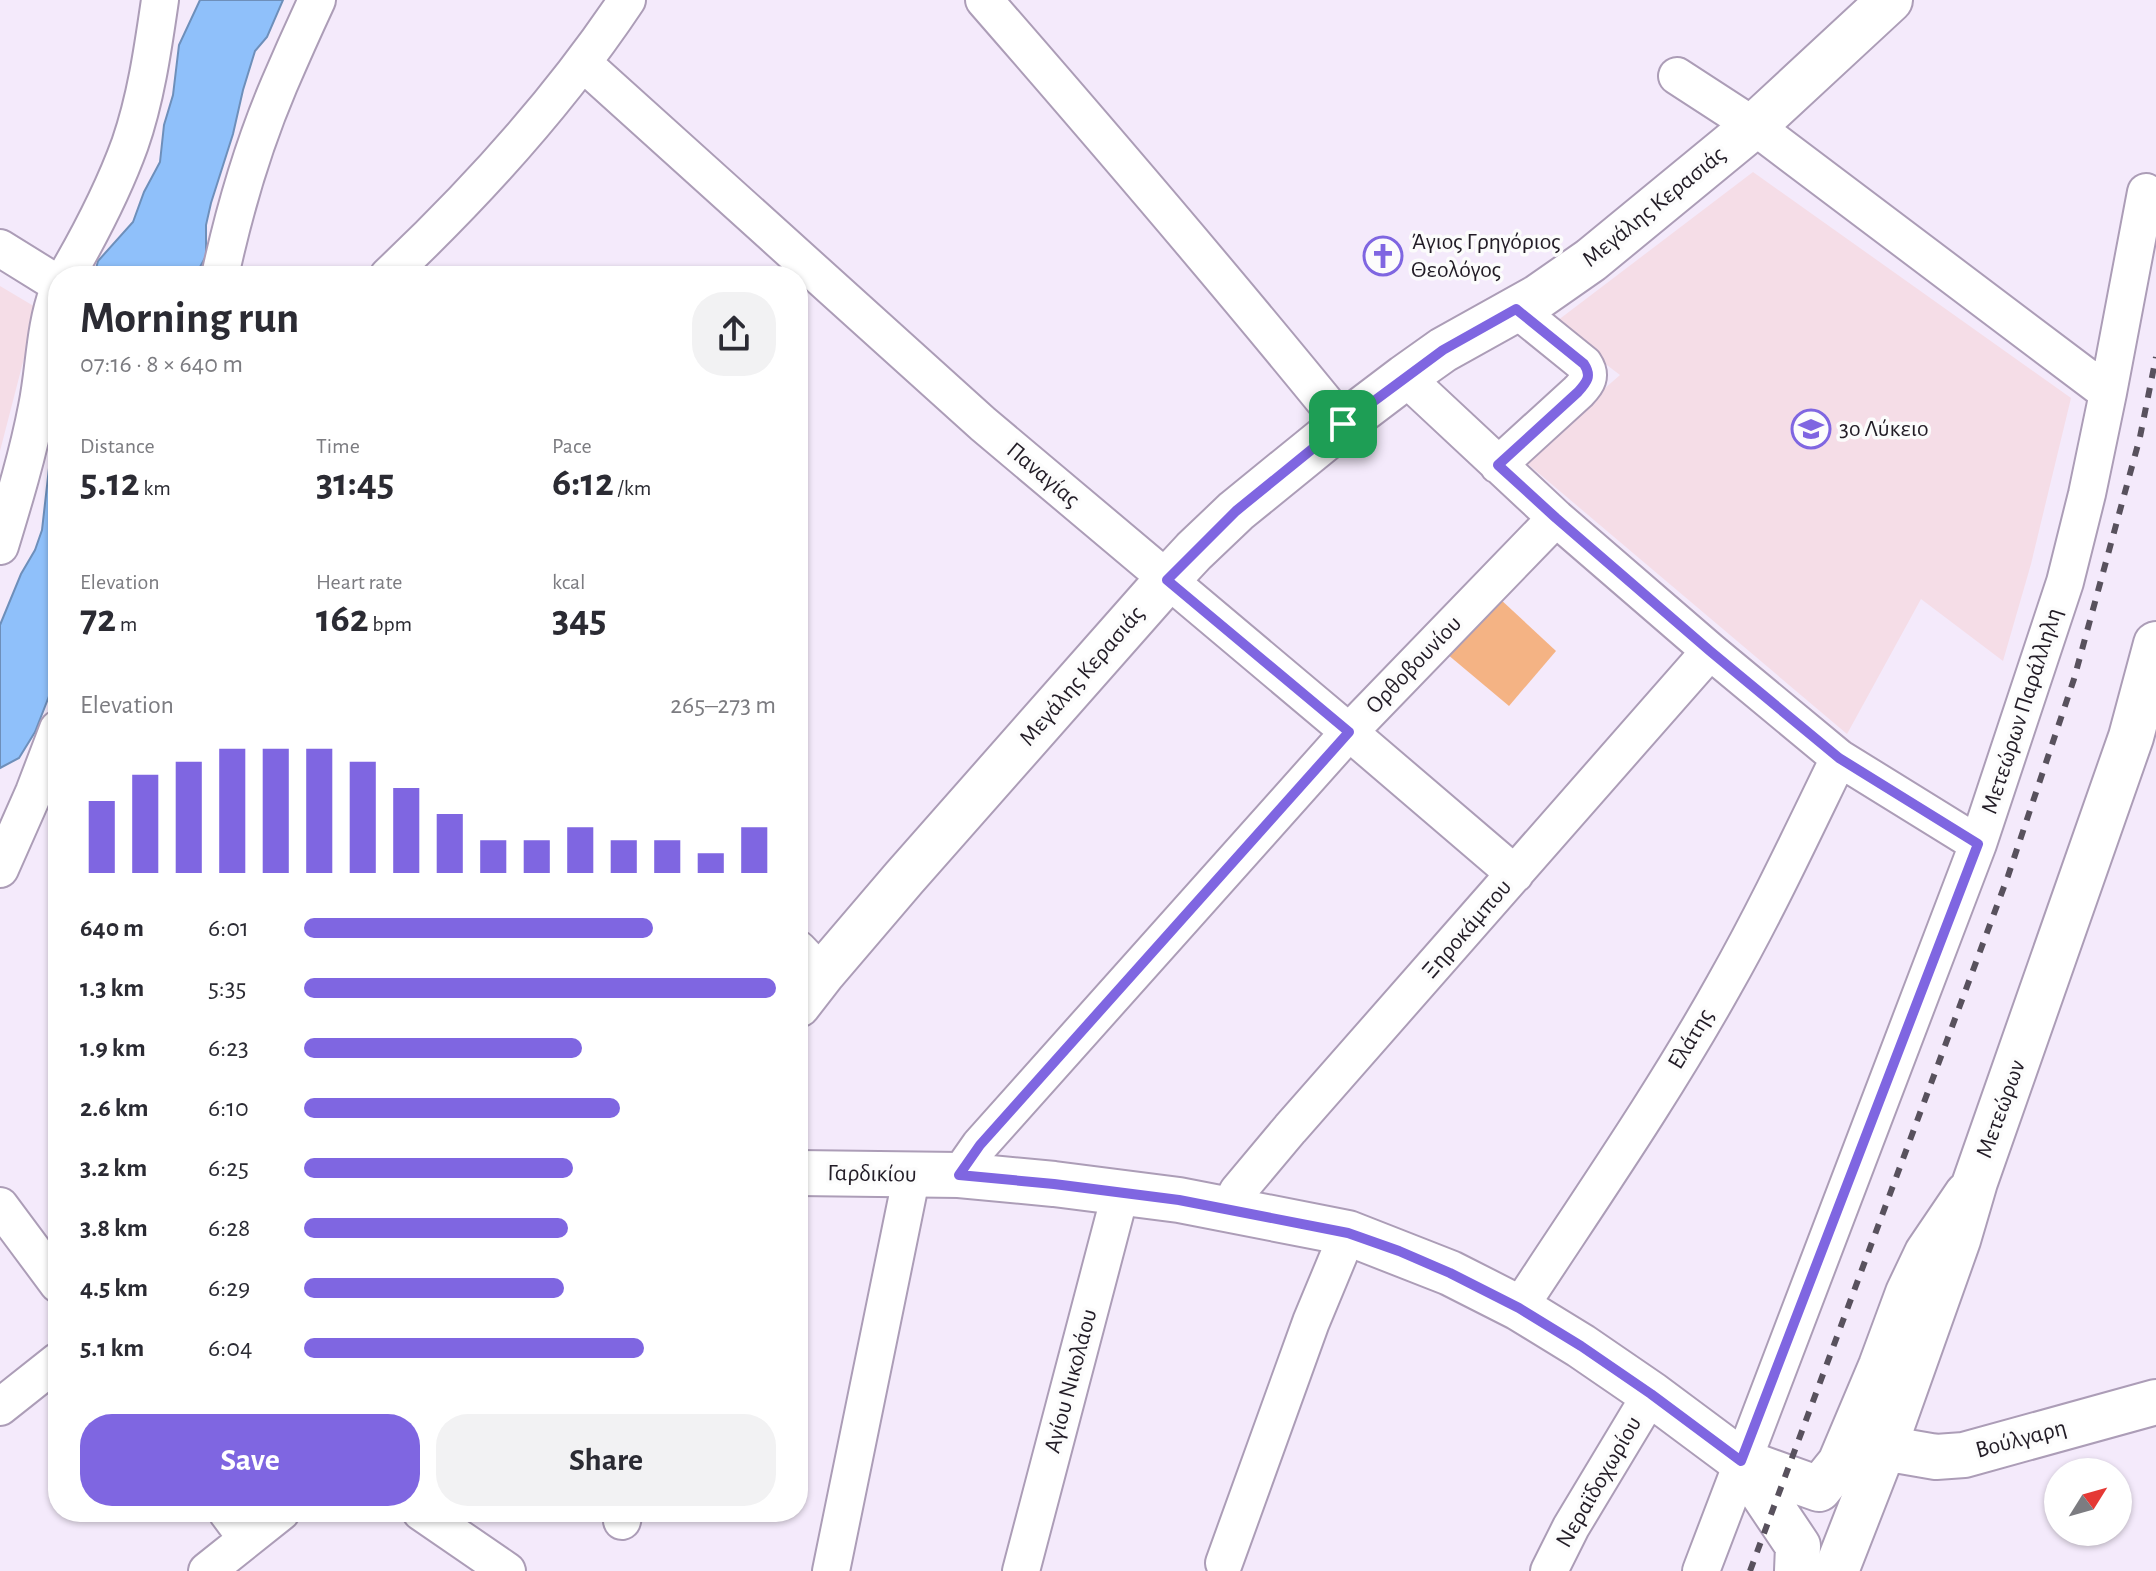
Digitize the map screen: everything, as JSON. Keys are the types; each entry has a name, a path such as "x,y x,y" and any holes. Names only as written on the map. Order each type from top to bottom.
{"street":[{"path":"72,266 109,198 131,141 147,82 160,0"},
{"path":"222,266 251,162 278,87 317,0"},
{"path":"399,266 483,181 557,97 627,0"},
{"path":"984,0 1087,116 1343,424"},
{"name":"Μεγάλης Κερασιάς","path":"808,974 1167,580 1236,511 1343,424 1443,350 1563,281 1591,260 1754,126 1890,0"},
{"name":"Παναγίας","path":"583,63 808,266"},
{"path":"1677,76 1754,126 2108,393"},
{"name":"Μετεώρων Παράλληλη","path":"1701,1571 1978,844 2065,582 2108,393 2146,192"},
{"path":"0,248 48,278"},
{"name":"Παναγίας","path":"808,266 983,424 1515,874"},
{"path":"1498,465 1578,392 1589,378 1584,364 1516,309"},
{"path":"0,546 24,468 38,404 48,326"},
{"path":"1405,377 1556,518 1839,758 1978,844"},
{"name":"Ορθοβουνίου","path":"959,1175 990,1134 1349,732 1556,518"},
{"name":"Μετεώρων","path":"1848,1561 1975,1182 2144,735 2156,644"},
{"name":"Ξηροκάμπου","path":"1228,1210 1238,1191 1290,1129 1710,651"},
{"name":"Ελάτης","path":"1519,1308 1653,1103 1723,987 1786,869 1839,758"},
{"path":"0,869 48,763"},
{"name":"Γαρδικίου","path":"808,1173 959,1175 1121,1191 1348,1233 1450,1273 1519,1308 1651,1394 1741,1461"},
{"path":"831,1571 912,1174"},
{"path":"1741,1461 1819,1489 1840,1463 1927,1253 1975,1182"},
{"name":"Αγίου Νικολάου","path":"1021,1571 1121,1191"},
{"path":"0,1206 48,1271"},
{"path":"1224,1563 1311,1322 1348,1233"},
{"path":"0,1407 48,1369"},
{"name":"Νεραϊδοχωρίου","path":"1549,1571 1571,1527 1651,1394"},
{"name":"Βούλγαρη","path":"1884,1448 1936,1457 1964,1455 2156,1402"},
{"path":"1741,1461 1798,1546 1797,1571"},
{"path":"436,1522 507,1571"},
{"path":"207,1571 237,1526"}],"shaded area":[{"name":"3ο Λύκειο","path":"1753,172 2071,398 2031,564 2003,661 1921,599 1847,734 1523,460 1620,375 1553,324"},
{"path":"0,286 37,308 0,451"}],"water":[{"path":"200,0 283,0 267,37 255,51 211,203 206,225 206,256 200,266 97,266 133,222 160,162 179,45"},
{"path":"48,477 48,699 35,732 19,758 0,768 0,625 42,530"}],"building":[{"path":"1499,598 1556,651 1509,706 1447,654"}],"railway":[{"path":"1750,1571 2008,876 2074,679 2140,437 2156,357"}],"place":[{"name":"Άγιος Γρηγόριος Θεολόγος","path":"1383,256"},
{"name":"3ο Λύκειο","path":"1811,429"}],"route":[{"path":"1516,309 1584,364 1589,378 1578,392 1498,465 1710,651 1839,758 1978,844 1741,1461 1581,1346 1489,1291 1399,1251 1348,1233 1179,1200 959,1175 980,1145 1349,732 1167,580 1236,511 1343,424 1443,350 1516,309"}]}
